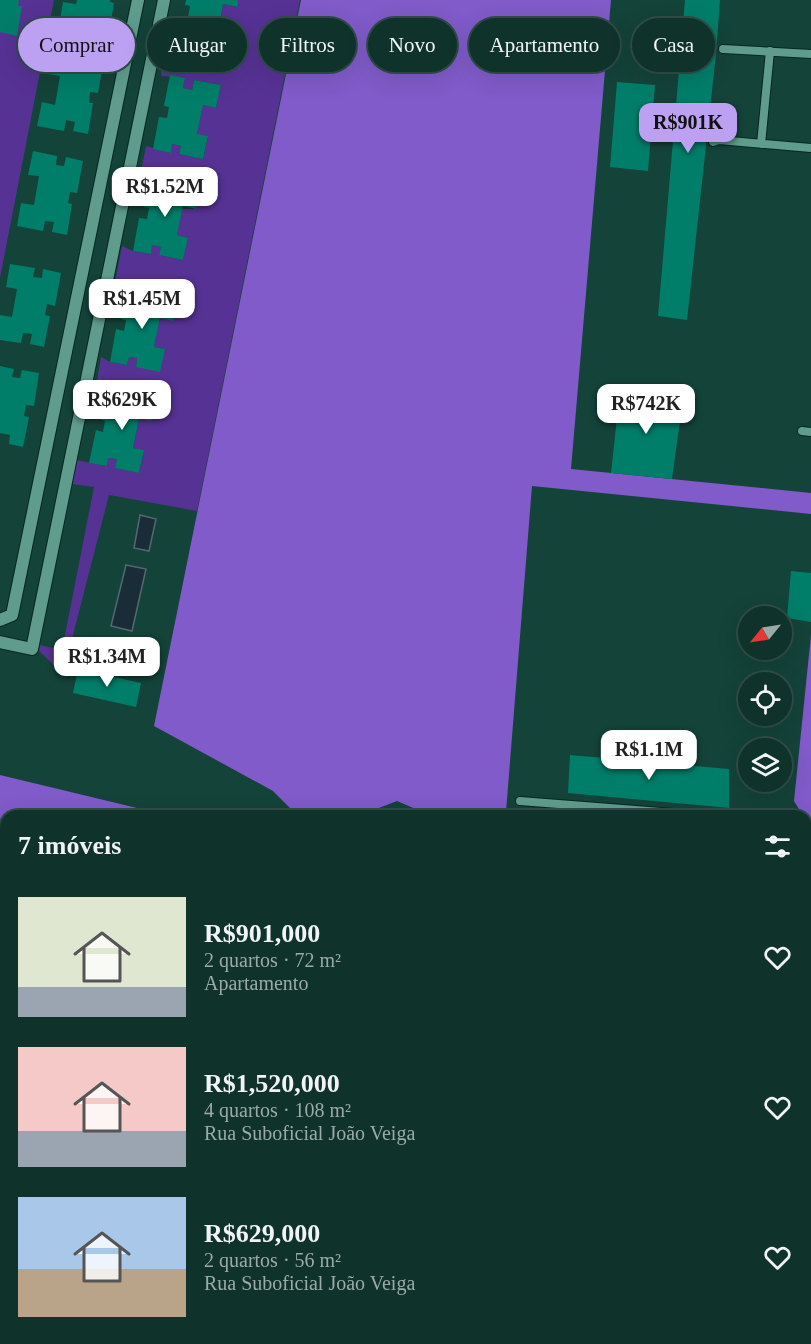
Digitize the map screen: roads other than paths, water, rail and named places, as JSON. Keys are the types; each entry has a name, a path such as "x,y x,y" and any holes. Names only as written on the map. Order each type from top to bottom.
{"street":[{"path":"0,620 12,615 138,0"},
{"path":"0,642 32,649 164,0"}],"lane":[{"path":"723,49 811,54"},
{"path":"761,144 770,51"},
{"path":"713,142 719,140 811,148"},
{"path":"520,801 635,810"}],"water":[{"path":"140,515 156,519 149,551 134,548"},
{"path":"126,565 146,569 132,631 111,626"}]}
